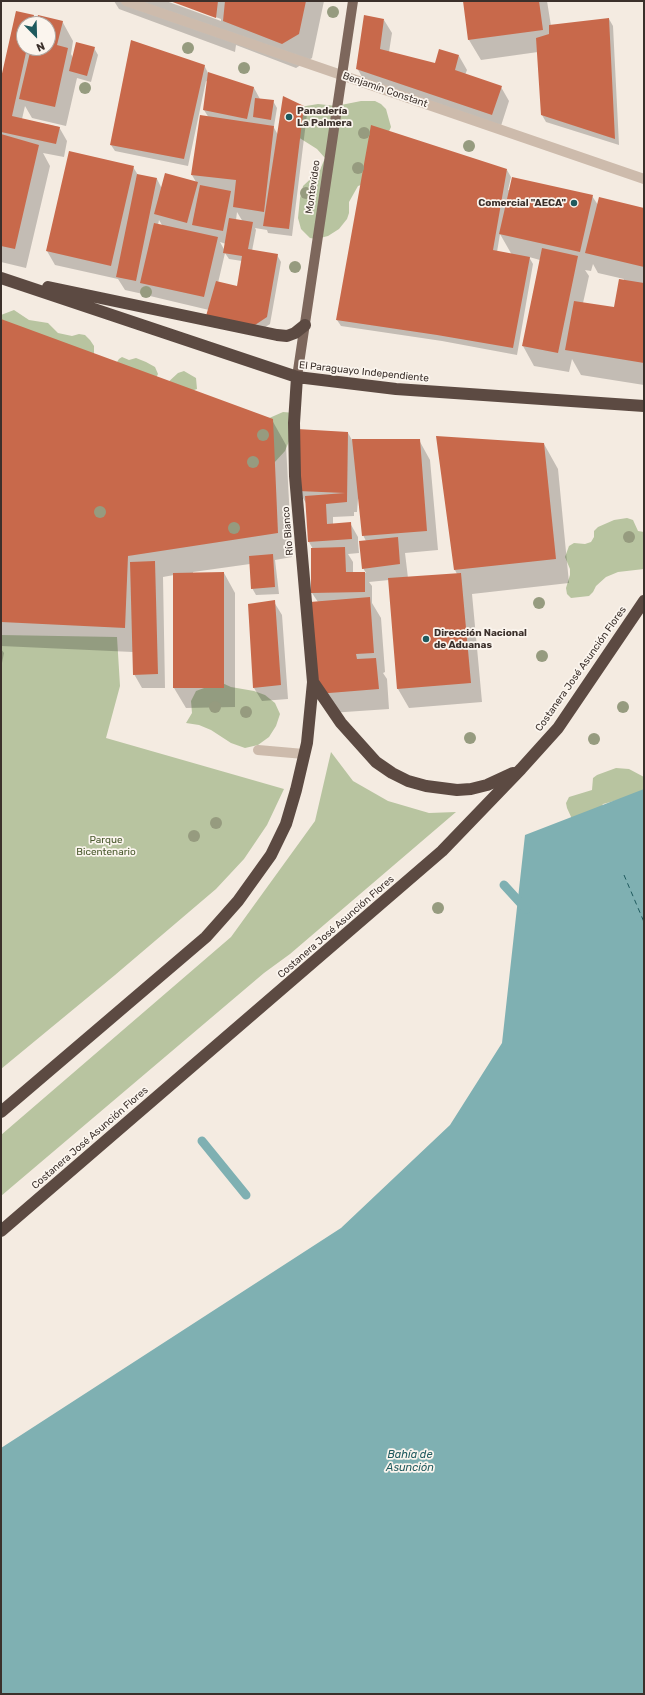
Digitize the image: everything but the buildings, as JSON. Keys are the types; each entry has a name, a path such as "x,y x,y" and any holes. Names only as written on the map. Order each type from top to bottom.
{"highway":[{"path":"1,277 277,335 287,336 295,333 305,326"},
{"name":"El Paraguayo Independiente","path":"1,277 297,377 396,389 644,406"},
{"name":"Río Blanco","path":"297,377 294,423 295,476 313,682"},
{"name":"Costanera José Asunción Flores","path":"1,1231 442,851 521,769 558,728 644,601"},
{"path":"1,1112 206,937 238,901 271,855 286,824 296,790 304,754 313,682"},
{"path":"313,682 341,723 376,762 392,773 408,781 441,789 471,789 504,779 521,769"}],"main road":[{"name":"Montevideo","path":"297,377 353,1"}],"street":[{"name":"Benjamín Constant","path":"126,1 644,179"},
{"path":"258,750 304,754"}],"green space":[{"path":"361,101 375,101 381,104 386,109 391,127 364,184 358,186 349,202 349,213 347,219 339,229 328,236 316,239 310,238 301,229 298,218 300,198 303,186 320,170 325,158 317,149 298,137 300,107 318,104 336,106"},
{"path":"14,310 29,320 48,323 58,333 72,336 79,334 85,335 94,346 94,357 1,344 1,315"},
{"path":"122,357 129,360 136,358 155,367 158,374 153,384 117,362"},
{"path":"184,371 196,378 197,389 183,394 165,385 178,373"},
{"path":"283,412 295,413 292,434 285,451 274,463 267,419"},
{"path":"627,518 633,520 638,531 644,532 644,569 618,572 606,577 596,586 589,596 571,598 567,594 566,588 570,575 570,569 565,557 569,546 574,543 585,544 591,542 594,537 594,531 598,527 614,520"},
{"name":"Parque Bicentenario","path":"1,635 117,637 120,686 106,738 284,789 267,825 244,859 216,889 1,1069"},
{"path":"220,682 231,687 254,691 265,695 275,703 280,714 276,726 269,737 258,745 245,748 231,743 211,730 199,725 186,723 192,713 191,701 196,691"},
{"path":"331,752 353,781 388,801 429,813 456,812 290,954 264,973 1,1196 1,1135 231,937 315,821"},
{"path":"616,768 629,769 644,777 644,793 603,804 600,809 572,819 566,803 569,797 592,790 593,778"}],"water":[{"name":"Bahía de Asunción","path":"644,789 644,1694 1,1694 1,1448 341,1228 450,1125 502,1043 525,835"}],"waterway":[{"path":"504,885 526,909"},
{"path":"202,1141 246,1195"}],"ferry route":[{"path":"624,875 644,922"}],"place":[{"name":"Panadería La Palmera","path":"289,117"},
{"name":"Comercial \"AECA\"","path":"574,203"},
{"name":"Dirección Nacional de Aduanas","path":"426,639"}]}
